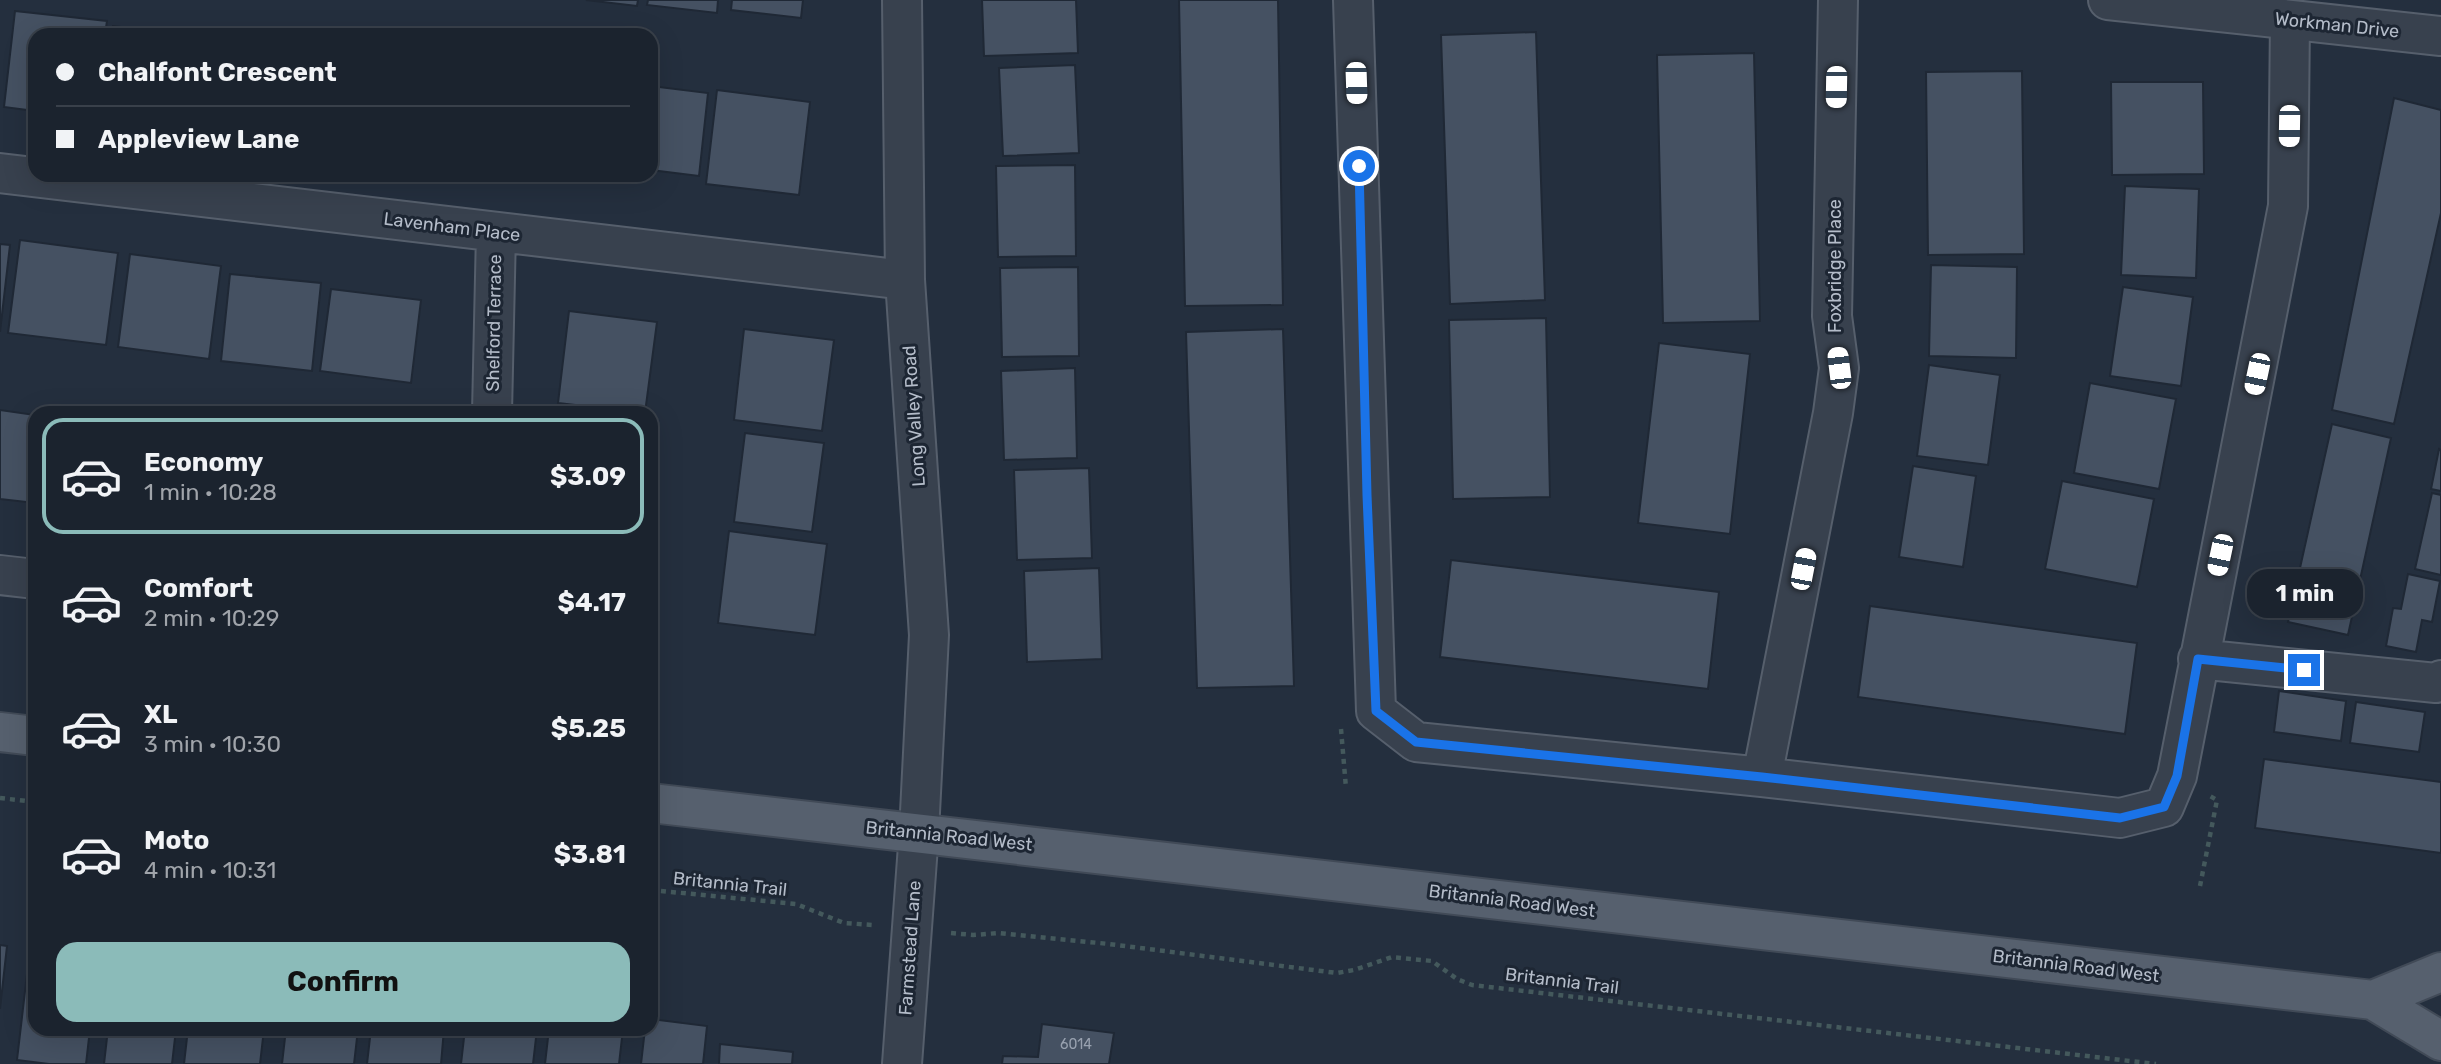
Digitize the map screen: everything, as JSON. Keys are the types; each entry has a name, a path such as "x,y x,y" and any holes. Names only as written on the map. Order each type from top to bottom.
{"main road":[{"path":"0,732 28,735"},
{"name":"Britannia Road West","path":"658,804 2373,1000 2441,1041"},
{"name":"Britannia Road West","path":"2373,1000 2441,972"}],"street":[{"name":"Long Valley Road","path":"902,0 905,280 929,635 919,832"},
{"path":"1353,0 1376,711 1416,742 1762,777 2120,818 2164,807 2177,776 2288,206 2290,20"},
{"name":"Foxbridge Place","path":"1762,777 1833,413 1839,368 1832,316 1838,0"},
{"name":"Workman Drive","path":"2108,0 2441,36"},
{"name":"Lavenham Place","path":"0,173 28,176"},
{"name":"Lavenham Place","path":"76,182 905,280"},
{"name":"Shelford Terrace","path":"492,406 496,232"},
{"path":"0,575 28,578"},
{"path":"2198,659 2436,683 2441,680"},
{"name":"Farmstead Lane","path":"902,1064 919,832"}],"path":[{"path":"2177,776 2217,800 2200,886"},
{"path":"0,798 28,801"},
{"name":"Britannia Trail","path":"658,891 796,904 844,923"},
{"name":"Britannia Trail","path":"973,935 999,933 1109,944 1338,973 1392,957 1432,961 1457,979 1472,985 2156,1064"}],"building":[{"path":"586,0 638,0 637,6"},
{"path":"648,0 718,0 717,13 647,5"},
{"path":"732,0 803,0 801,18 731,10"},
{"path":"982,0 1076,0 1078,53 984,56"},
{"path":"1179,0 1278,0 1283,305 1185,306"},
{"path":"15,11 107,21 106,28 28,28 28,110 4,107"},
{"path":"1536,32 1545,300 1450,304 1441,35"},
{"path":"1754,53 1760,321 1663,323 1657,55"},
{"path":"1075,65 1079,153 1003,156 999,68"},
{"path":"2022,71 2024,254 1928,255 1926,72"},
{"path":"2111,82 2203,82 2204,174 2112,175"},
{"path":"658,87 708,93 699,176 658,171"},
{"path":"717,90 810,102 799,195 706,184"},
{"path":"2394,98 2441,110 2441,213 2394,424 2332,410"},
{"path":"1075,165 1076,256 998,257 996,166"},
{"path":"2125,186 2199,189 2196,278 2121,275"},
{"path":"20,240 118,253 106,345 8,333"},
{"path":"0,244 10,245 0,332"},
{"path":"130,254 221,266 209,359 118,347"},
{"path":"1931,265 2017,267 2016,358 1929,356"},
{"path":"1078,267 1079,356 1002,357 1000,268"},
{"path":"230,274 321,283 312,371 221,361"},
{"path":"2123,287 2193,297 2181,386 2110,376"},
{"path":"331,289 421,300 411,383 320,371"},
{"path":"569,311 657,322 646,406 584,406 558,403"},
{"path":"1546,318 1550,497 1453,499 1449,320"},
{"path":"744,329 834,340 822,431 734,420"},
{"path":"1283,329 1294,686 1197,688 1186,332"},
{"path":"1659,343 1750,354 1730,534 1638,523"},
{"path":"1929,365 2000,375 1988,465 1917,456"},
{"path":"1075,368 1077,458 1004,460 1001,371"},
{"path":"2090,383 2176,399 2159,489 2074,473"},
{"path":"0,410 28,414 28,502 0,499"},
{"path":"2332,424 2391,438 2348,635 2288,622"},
{"path":"745,433 824,443 812,532 734,522"},
{"path":"2439,449 2441,450 2441,491 2431,489"},
{"path":"1913,466 1976,476 1963,567 1899,557"},
{"path":"1089,468 1092,558 1017,560 1014,470"},
{"path":"2062,481 2154,499 2137,587 2045,569"},
{"path":"2432,493 2441,495 2441,575 2415,569"},
{"path":"729,531 827,544 815,635 718,623"},
{"path":"1451,560 1719,592 1708,689 1440,657"},
{"path":"1099,568 1102,659 1027,662 1024,571"},
{"path":"2408,574 2440,581 2432,622 2422,620 2416,652 2386,646 2393,608 2401,609"},
{"path":"1870,606 2137,643 2125,734 1858,697"},
{"path":"2279,691 2346,701 2341,741 2274,732"},
{"path":"2356,702 2425,712 2419,752 2350,743"},
{"path":"2264,759 2441,782 2441,853 2255,828"},
{"path":"0,945 7,946 0,1009"},
{"path":"27,974 28,1036 89,1036 86,1064 49,1064 17,1060"},
{"path":"658,1020 707,1026 703,1064 641,1064 644,1036 658,1036"},
{"path":"1042,1024 1114,1033 1109,1064 1002,1064 1003,1056 1038,1057"},
{"path":"107,1036 175,1036 172,1064 104,1064"},
{"path":"187,1036 263,1036 260,1064 184,1064"},
{"path":"285,1036 357,1036 354,1064 282,1064"},
{"path":"370,1036 443,1036 441,1064 367,1064"},
{"path":"464,1036 536,1036 533,1064 461,1064"},
{"path":"548,1036 622,1036 619,1064 545,1064"},
{"path":"720,1044 793,1052 792,1064 719,1064"}],"route":[{"path":"1359,166 1367,495 1376,711 1416,742 1762,777 2120,818 2164,807 2177,776 2198,659 2304,670"}]}
